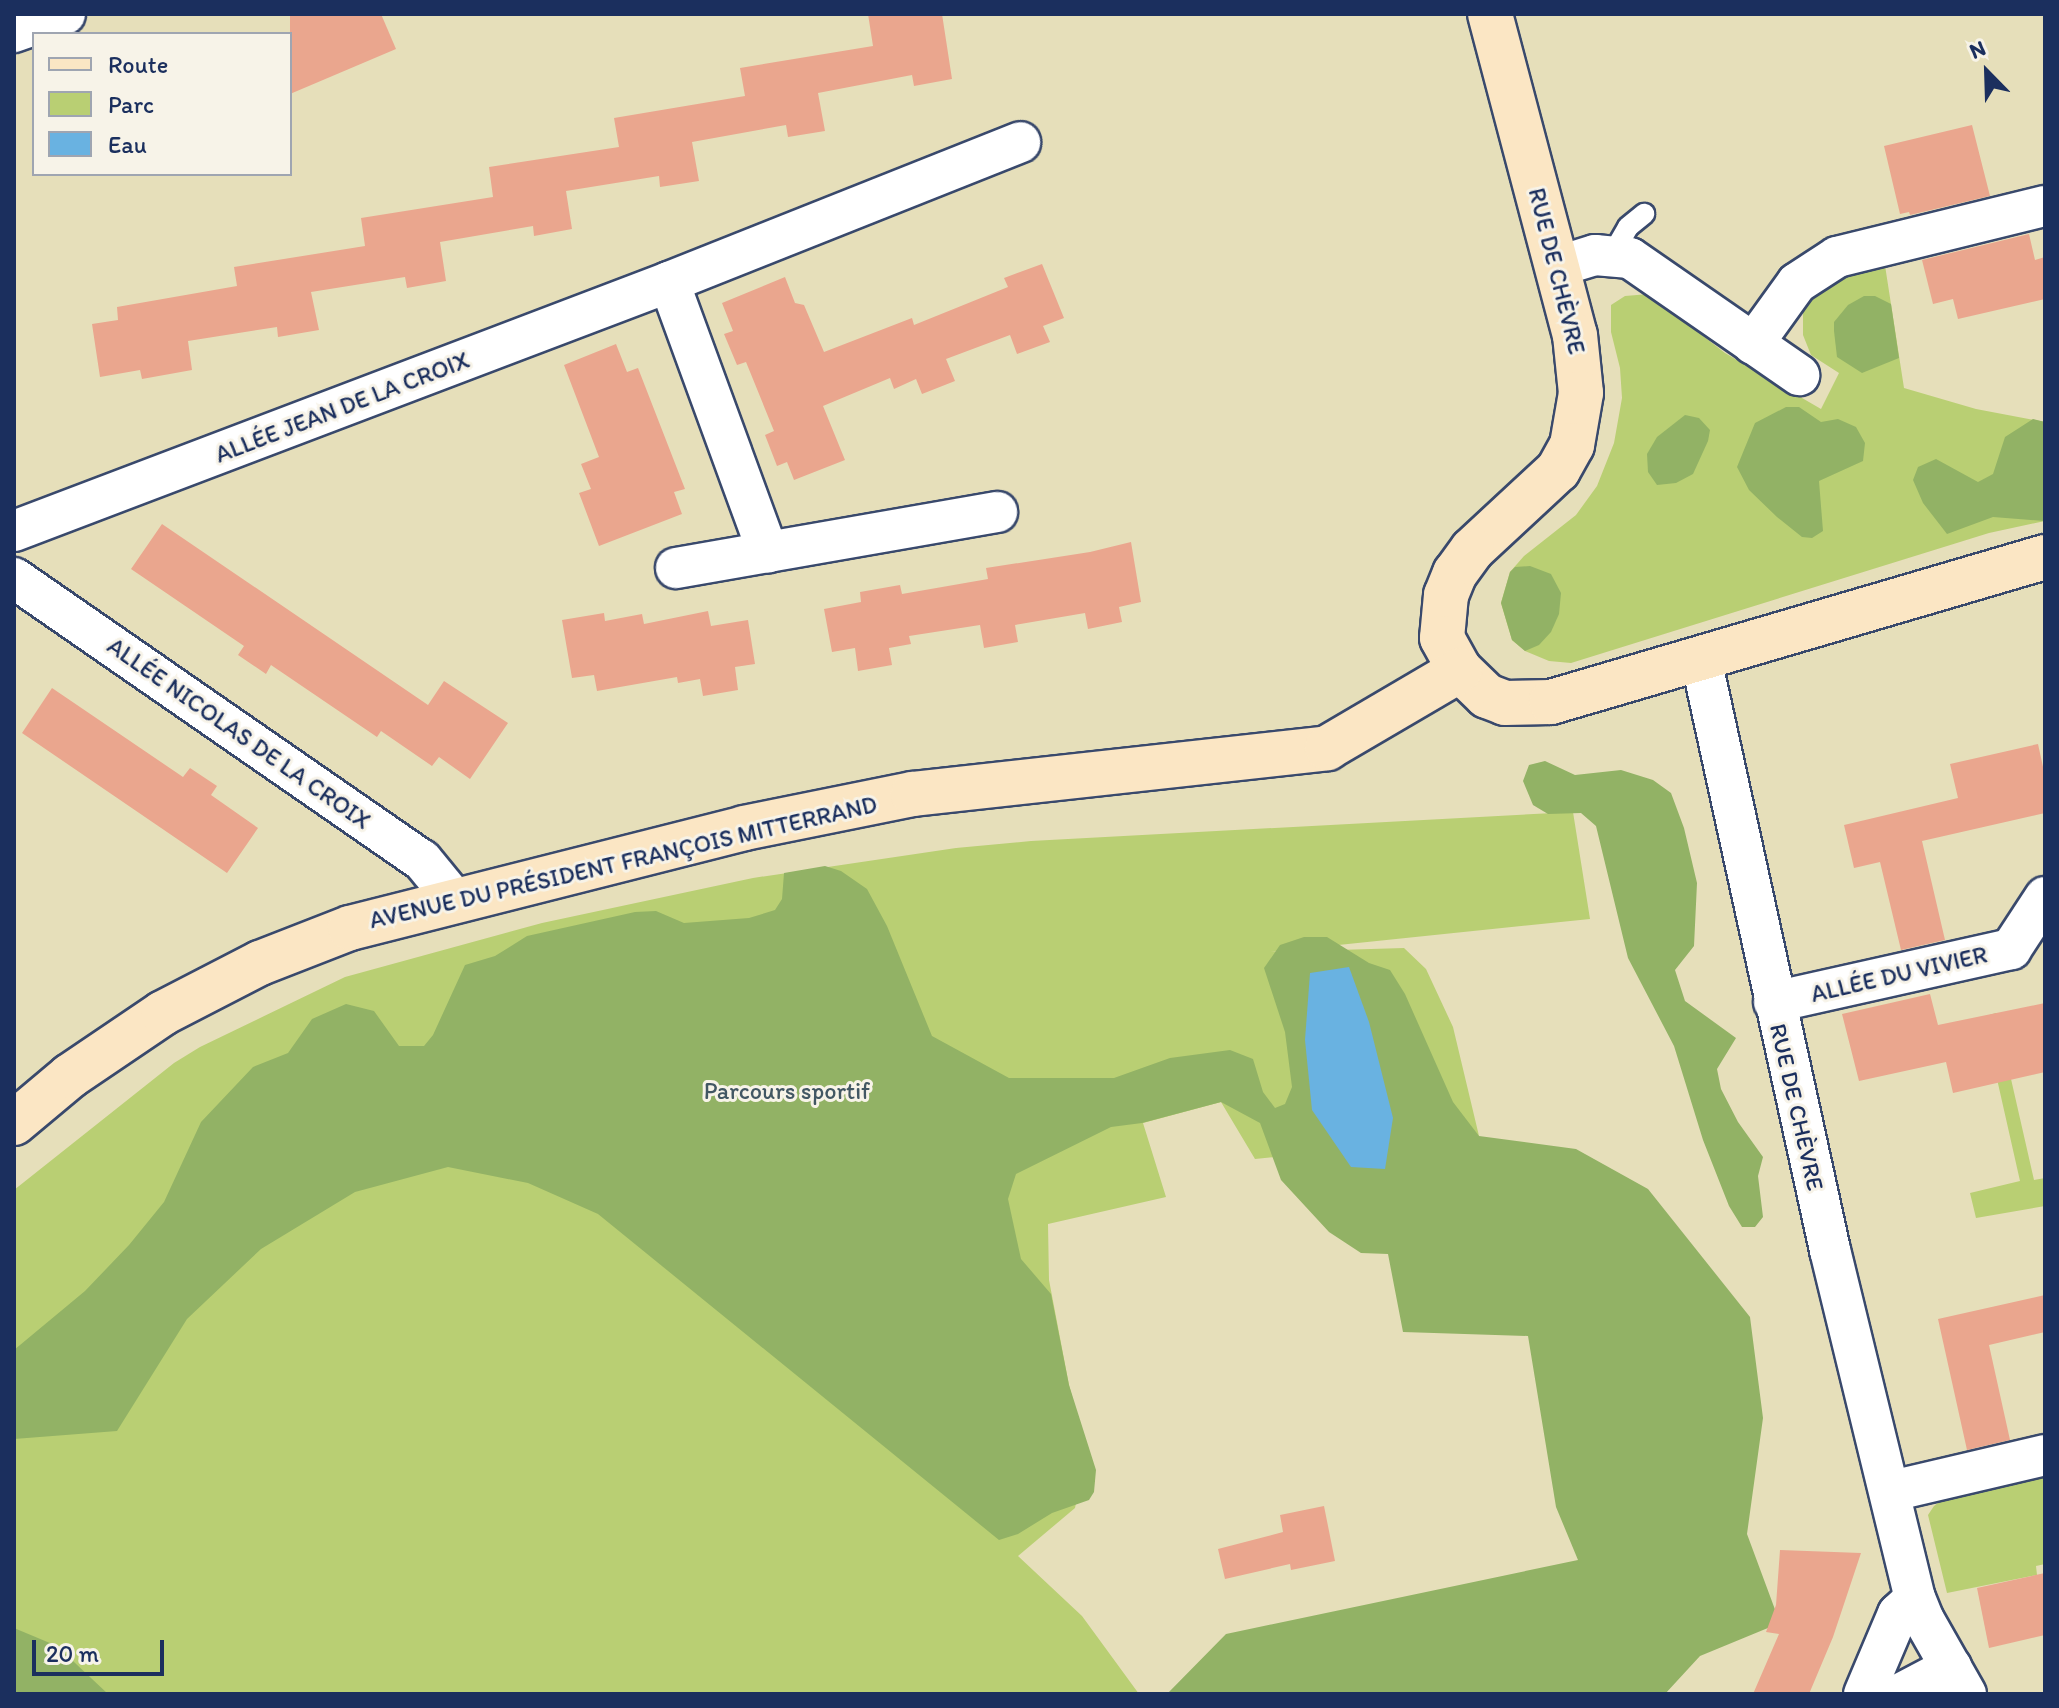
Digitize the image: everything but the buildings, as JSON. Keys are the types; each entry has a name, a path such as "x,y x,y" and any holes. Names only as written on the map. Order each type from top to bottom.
{"street":[{"path":"14,32 65,14"},
{"name":"RUE DE CHÈVRE","path":"1460,670 1442,638 1446,595 1455,573 1472,550 1558,470 1572,445 1579,420 1581,368 1490,14"},
{"name":"ALLÉE JEAN DE LA CROIX","path":"14,531 669,282 1020,142"},
{"path":"1753,344 1797,283 1837,257 2045,206"},
{"path":"1556,267 1595,255 1630,258 1799,375"},
{"path":"669,282 768,552"},
{"path":"676,568 997,512"},
{"path":"1460,670 1487,696 1505,703 1527,705 1575,698 2045,557"},
{"name":"ALLÉE NICOLAS DE LA CROIX","path":"14,578 422,860 454,899"},
{"name":"RUE DE CHÈVRE","path":"1701,659 1830,1250 1892,1491 1915,1598 1958,1680"},
{"name":"AVENUE DU PRÉSIDENT FRANÇOIS MITTERRAND","path":"14,1123 123,1038 209,988 310,942 454,899 744,828 913,794 1327,748 1460,670"},
{"name":"ALLÉE DU VIVIER","path":"1774,1002 2011,949 2045,897"},
{"path":"1892,1491 2045,1455"},
{"path":"1864,1694 1898,1614 1915,1598"},
{"path":"1900,1694 1958,1680"}],"lane":[{"path":"1612,255 1628,227 1644,214"}],"green space":[{"path":"1884,259 1904,388 1976,409 2045,422 2045,521 1989,533 1571,663 1549,661 1525,651 1512,640 1501,603 1510,572 1524,556 1576,515 1597,486 1614,443 1622,398 1620,368 1611,332 1611,305 1625,296 1649,294 1725,353 1821,409 1839,373 1811,355 1803,335 1803,301 1816,283"},
{"path":"1864,296 1875,296 1891,304 1899,358 1862,373 1837,357 1834,322 1848,305"},
{"path":"1786,407 1799,407 1821,422 1838,419 1856,427 1865,443 1863,461 1819,481 1823,531 1812,538 1802,537 1777,517 1749,490 1737,467 1755,423"},
{"path":"1685,415 1699,418 1710,430 1708,441 1693,474 1676,483 1657,485 1648,472 1647,454 1657,437"},
{"path":"2033,419 2045,422 2045,521 1993,517 1947,534 1923,503 1913,480 1918,467 1936,459 1978,482 1993,474 2005,437"},
{"path":"1530,566 1551,574 1561,593 1559,614 1551,632 1539,645 1525,651 1512,640 1501,603 1510,572 1515,567"},
{"path":"1545,761 1575,775 1621,770 1653,780 1671,793 1684,828 1697,883 1694,946 1675,970 1685,1001 1736,1038 1717,1069 1721,1089 1738,1122 1763,1157 1758,1176 1763,1217 1755,1227 1742,1227 1729,1206 1703,1140 1674,1046 1628,958 1596,826 1581,813 1548,814 1533,805 1523,781 1529,765"},
{"path":"1573,812 1590,919 1271,952 1404,948 1426,969 1453,1027 1479,1136 1255,1159 1221,1102 1143,1123 1166,1197 1048,1224 1049,1280 1069,1385 1087,1451 1075,1508 1018,1556 1082,1616 1139,1694 14,1694 14,1190 174,1063 200,1047 345,977 542,923 753,878 956,848 1031,841"},
{"name":"Parcours sportif","path":"825,866 841,871 867,889 887,926 932,1036 1009,1078 1114,1078 1170,1058 1230,1050 1253,1059 1263,1092 1275,1108 1285,1104 1292,1087 1285,1032 1264,968 1280,945 1304,937 1327,937 1369,963 1390,970 1405,994 1453,1102 1479,1136 1576,1149 1648,1189 1750,1317 1763,1418 1747,1534 1780,1623 1700,1656 1665,1694 1167,1694 1226,1634 1578,1560 1556,1507 1528,1336 1403,1332 1388,1254 1361,1253 1329,1232 1281,1180 1260,1123 1221,1102 1142,1123 1111,1127 1016,1174 1008,1199 1021,1259 1051,1294 1069,1385 1096,1470 1094,1492 1089,1500 1052,1513 1018,1534 999,1540 598,1214 528,1183 448,1167 355,1192 261,1249 187,1319 117,1431 14,1439 14,1350 85,1291 129,1245 164,1202 201,1122 253,1067 288,1053 312,1019 346,1004 374,1011 399,1046 424,1046 433,1035 465,965 495,956 527,936 635,912 656,911 684,923 749,918 775,910 782,899 784,873"},
{"path":"1996,1013 2034,1180 2045,1178 2045,1206 1976,1218 1970,1193 2020,1181 1983,1017"},
{"path":"2045,1476 2045,1564 2036,1566 2037,1575 1947,1593 1928,1515 1934,1506 1946,1497"},
{"path":"14,1628 57,1646 108,1694 14,1694"}],"water":[{"path":"1349,967 1369,1022 1393,1118 1385,1169 1351,1167 1312,1110 1305,1040 1310,973"}]}
